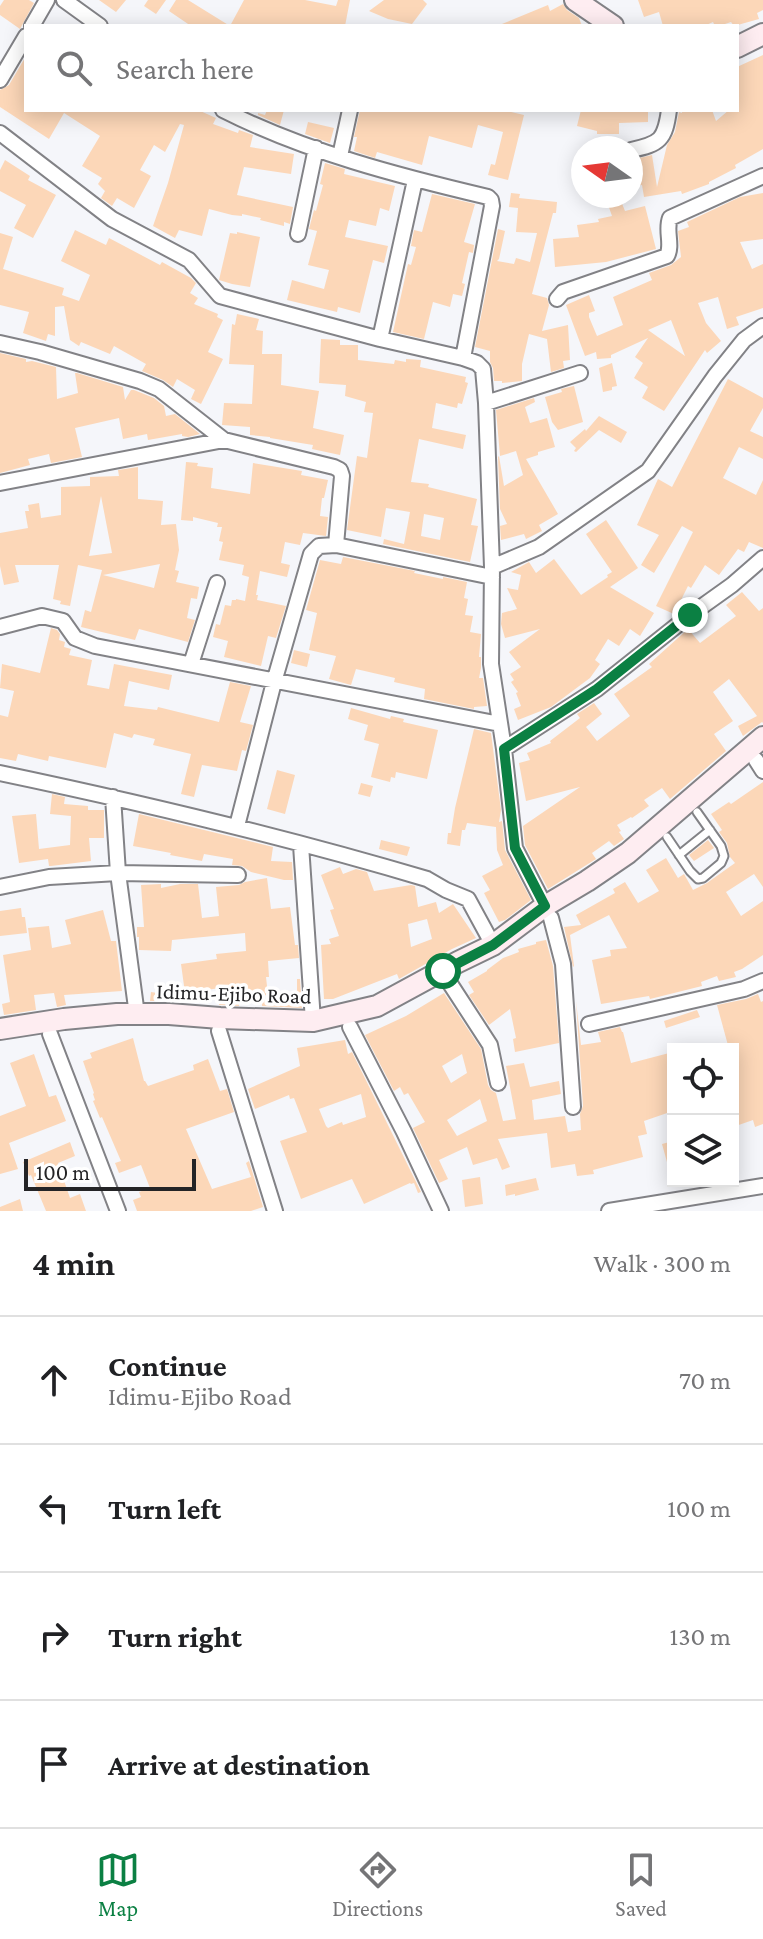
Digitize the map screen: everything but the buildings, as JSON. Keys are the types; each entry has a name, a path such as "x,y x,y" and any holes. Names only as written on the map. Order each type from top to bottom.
{"main road":[{"path":"575,0 610,24"},
{"path":"739,46 763,34"},
{"name":"Idimu-Ejibo Road","path":"0,1042 117,1027 169,1026 314,1034 381,1018 500,952 587,881 628,853 763,737"},
{"name":"Idimu-Ejibo Road","path":"0,1029 117,1014 313,1021 377,1006 636,864 761,762"}],"street":[{"path":"33,24 47,0"},
{"path":"64,0 97,24"},
{"path":"0,80 24,39"},
{"path":"228,112 316,148 415,180 491,200 463,358"},
{"path":"340,156 350,112"},
{"path":"643,146 657,142 664,135 669,112"},
{"path":"0,133 112,219 189,260 220,296 463,358 483,369 492,572 491,664 515,848 548,912 563,964 573,1107"},
{"path":"298,234 316,148"},
{"path":"557,299 563,292 667,256 670,218 763,176"},
{"path":"380,339 415,180"},
{"path":"237,826 311,554 319,546 336,545 492,572 539,547 648,471 715,376 744,340 763,326"},
{"path":"0,343 140,381 159,389 224,440 340,470 336,545"},
{"path":"486,403 580,373"},
{"path":"0,483 224,440"},
{"path":"504,749 597,689 763,558"},
{"path":"191,664 217,583"},
{"path":"0,627 42,616 63,621 75,638 95,646 500,724"},
{"path":"0,773 237,826 427,879 468,899 493,945"},
{"path":"113,797 118,873 137,1015"},
{"path":"301,845 313,1021"},
{"path":"0,887 49,877 118,873 238,875"},
{"path":"589,1024 744,989 763,981"},
{"path":"449,982 490,1045 498,1083"},
{"path":"350,1027 441,1211"},
{"path":"219,1031 275,1211"},
{"path":"50,1034 118,1211"},
{"path":"615,1210 763,1186"}],"lane":[{"path":"667,837 695,877 703,878 721,863 724,856 721,846 697,812"},
{"path":"679,855 710,830"}],"route":[{"path":"443,971 493,945 545,906 515,848 504,749 597,689 690,615"}]}
